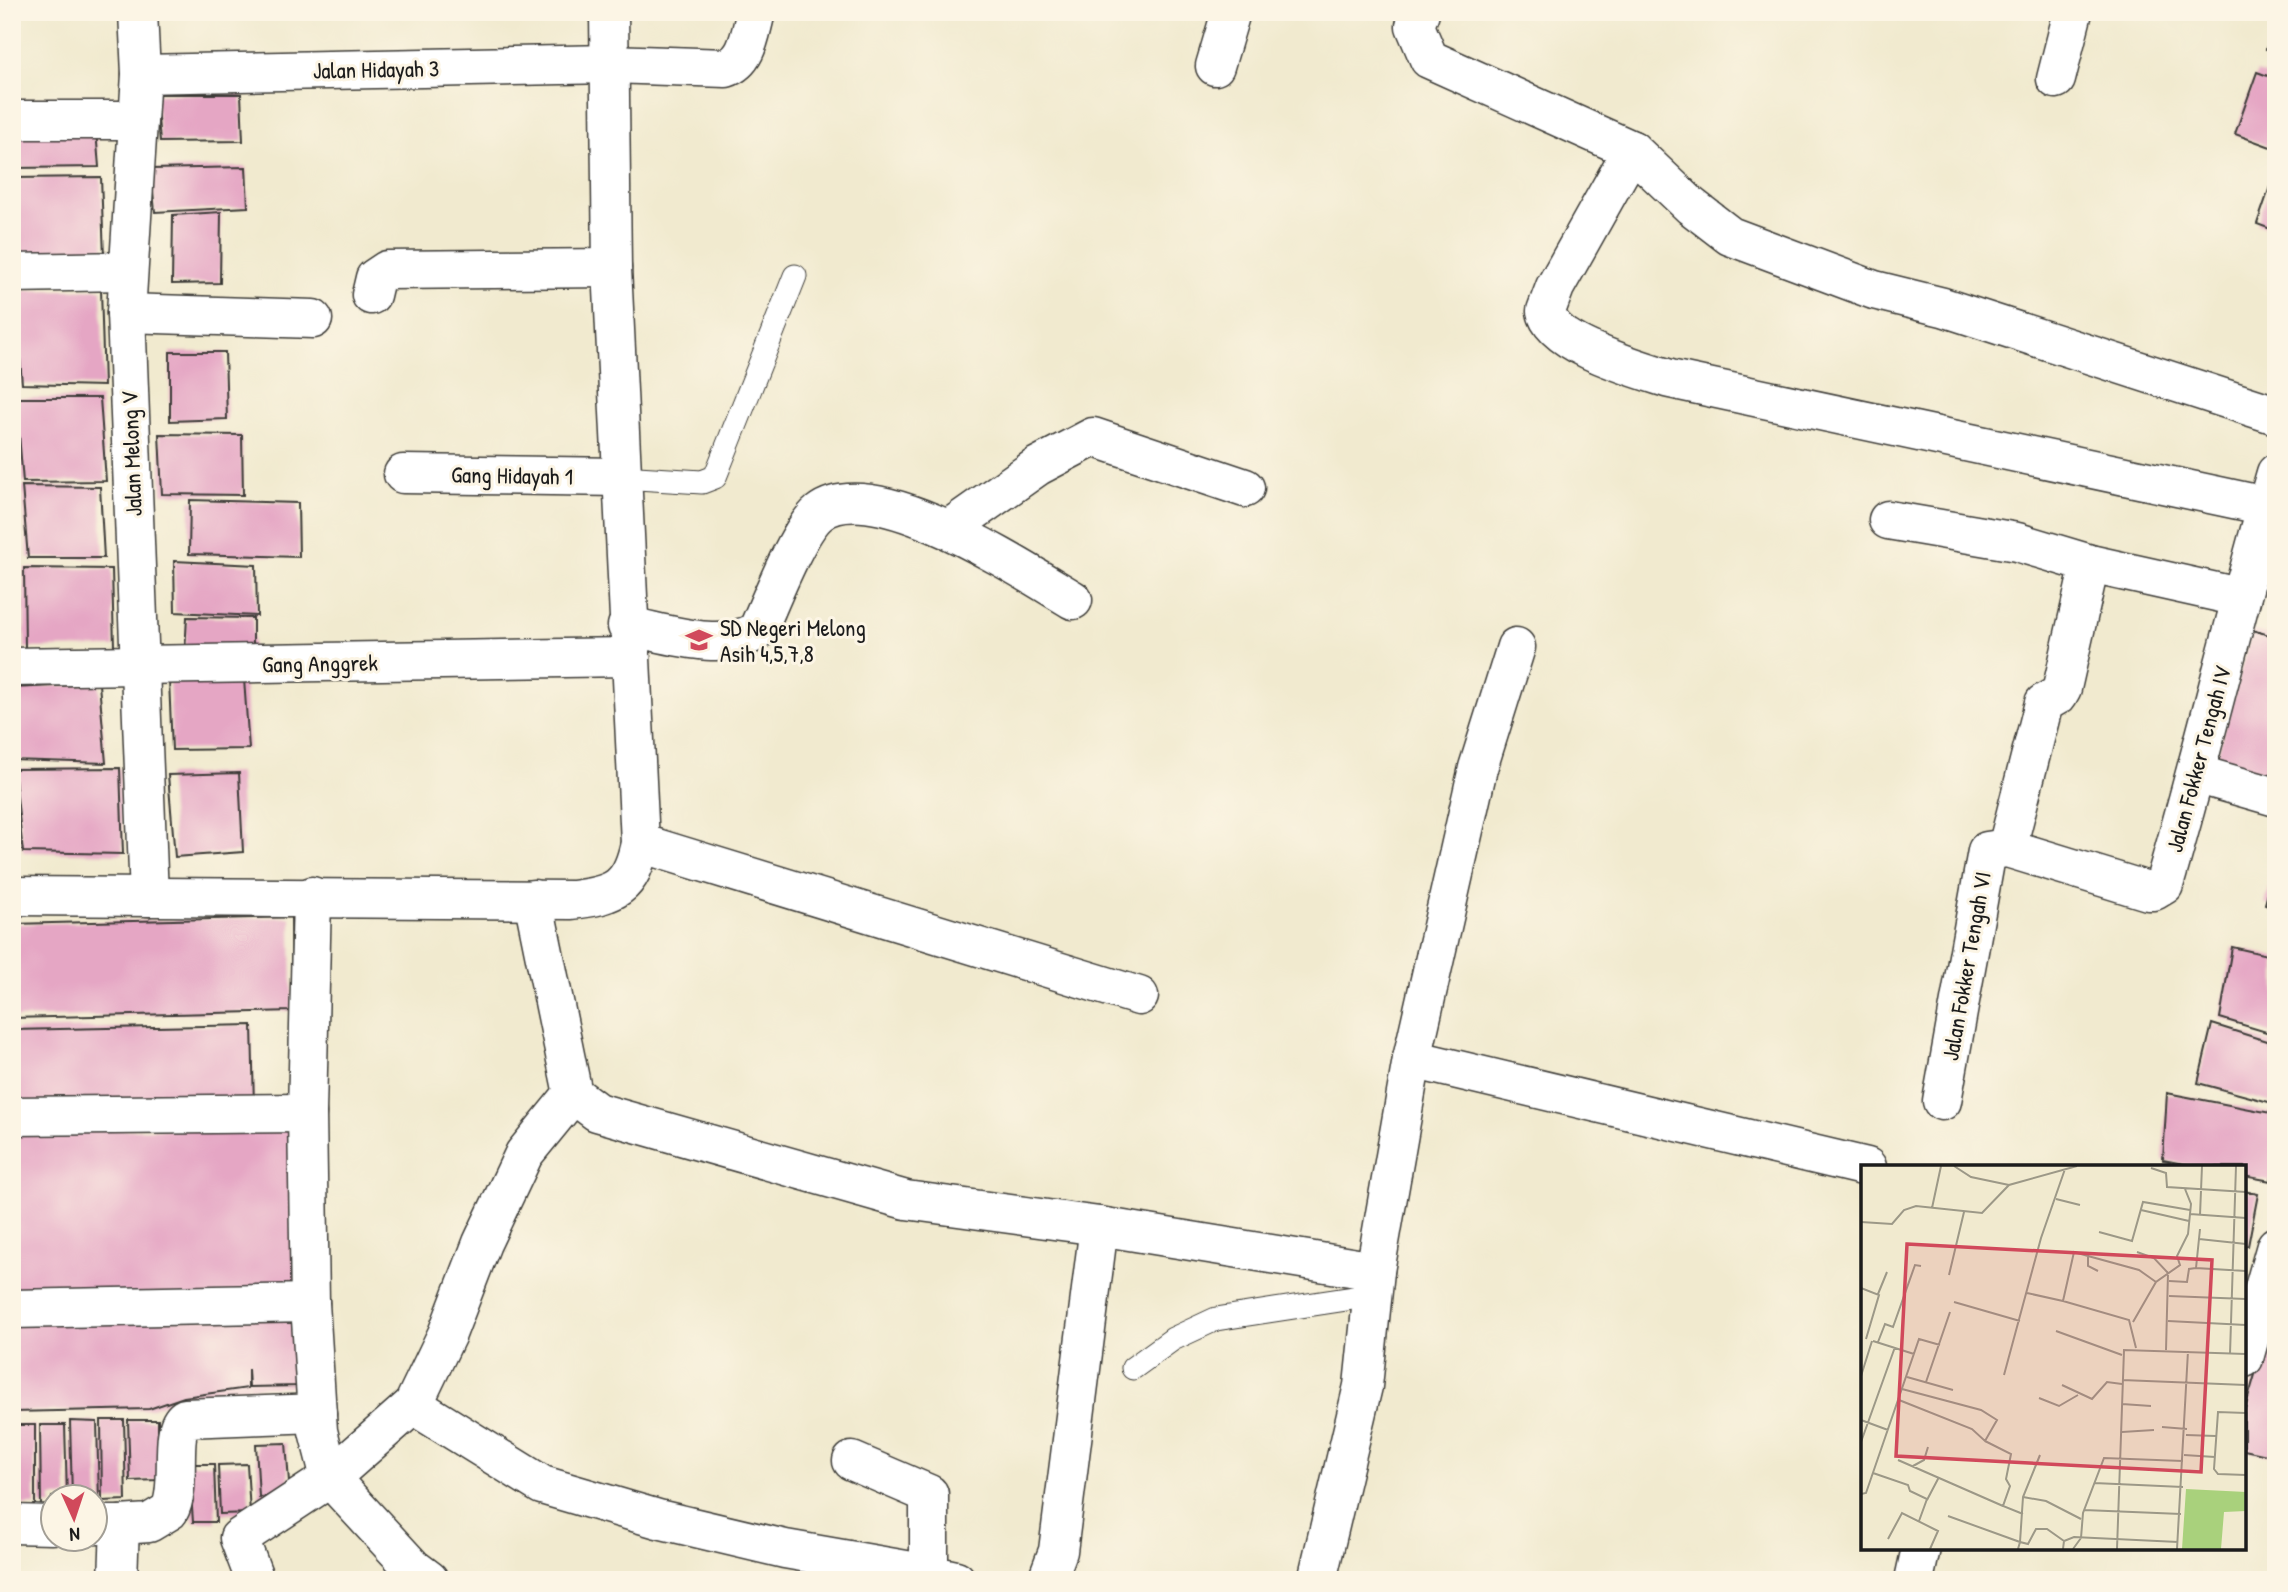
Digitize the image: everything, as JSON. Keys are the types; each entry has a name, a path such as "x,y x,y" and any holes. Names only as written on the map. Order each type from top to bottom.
{"street":[{"name":"Jalan Melong V","path":"138,12 141,74 126,271 126,313 149,897"},
{"path":"12,896 584,898 612,891 626,883 635,864 639,843 612,268 609,12"},
{"name":"Jalan Hidayah 3","path":"141,74 611,64 726,68 736,64 743,56 756,12"},
{"path":"1215,65 1231,12"},
{"path":"1420,12 1415,26 1429,59 1632,150 1691,206 1730,236 1874,290 1943,307 2276,415"},
{"path":"2056,79 2073,12"},
{"path":"12,120 138,120"},
{"path":"1632,150 1555,287 1546,311 1553,329 1608,358 1670,379 2271,490"},
{"path":"371,295 375,278 387,270 612,268"},
{"path":"12,273 126,271"},
{"path":"126,313 313,319"},
{"path":"950,528 1038,466 1093,437 1245,488"},
{"name":"Gang Hidayah 1","path":"403,474 621,477"},
{"name":"Jalan Fokker Tengah IV","path":"2007,848 2154,891 2164,885 2196,774 2239,597 2271,490"},
{"name":"Gang Anggrek","path":"12,667 138,665 628,641 742,640 757,631 804,531 820,512 844,503 873,503 950,528 1073,600"},
{"path":"1888,520 2017,542 2090,564 2239,597"},
{"path":"2007,848 2044,703 2058,695 2062,688 2090,564"},
{"path":"1317,1580 1363,1386 1374,1283 1412,1059 1478,768 1516,647"},
{"path":"2196,774 2276,796"},
{"path":"639,843 1139,996"},
{"name":"Jalan Fokker Tengah VI","path":"1942,1101 1984,862 1987,851 2007,848"},
{"path":"313,896 307,1113 310,1303 318,1431 330,1478 413,1568 429,1580"},
{"path":"533,899 573,1094 597,1112 906,1200 1099,1226 1374,1283"},
{"path":"1412,1059 1861,1166"},
{"path":"255,1580 239,1538 330,1478 412,1405 447,1334 482,1243 524,1154 538,1132 573,1094"},
{"path":"12,1116 307,1113"},
{"path":"1047,1580 1058,1551 1099,1226"},
{"path":"2246,1351 2276,1246"},
{"path":"12,1309 310,1303"},
{"path":"412,1405 542,1485 658,1519 785,1549 942,1577 929,1494 852,1461"},
{"path":"108,1525 149,1522 169,1511 177,1490 177,1430 185,1418 317,1413"},
{"path":"12,1524 38,1525"},
{"path":"108,1530 118,1580"},
{"path":"1914,1580 1921,1550"}],"lane":[{"path":"621,477 702,482 715,477 795,276"},
{"path":"1133,1368 1173,1339 1216,1318 1374,1283"}],"building":[{"path":"2274,22 2276,23 2276,52 2266,49"},
{"path":"2257,72 2276,79 2276,149 2235,134"},
{"path":"156,94 241,94 243,141 160,142"},
{"path":"12,131 96,131 99,167 12,168"},
{"path":"246,167 248,207 155,212 151,169"},
{"path":"2276,173 2276,231 2257,224"},
{"path":"101,177 104,257 12,259 12,178"},
{"path":"221,212 220,283 172,284 173,215"},
{"path":"101,289 104,386 22,384 15,291"},
{"path":"170,352 225,352 227,419 170,421"},
{"path":"16,398 100,398 106,481 23,482"},
{"path":"159,434 242,435 243,495 162,494"},
{"path":"22,486 100,487 104,558 28,558"},
{"path":"190,500 298,503 299,557 189,554"},
{"path":"174,561 256,565 257,616 175,612"},
{"path":"24,568 112,569 114,647 25,648"},
{"path":"187,617 253,618 253,653 185,653"},
{"path":"2252,630 2276,637 2276,781 2215,763"},
{"path":"244,679 249,749 172,750 169,680"},
{"path":"99,684 106,763 12,760 12,688"},
{"path":"120,768 123,854 23,852 14,769"},
{"path":"239,773 243,852 175,857 168,775"},
{"path":"2276,868 2276,908 2265,904"},
{"path":"291,917 292,1011 12,1018 12,924"},
{"path":"2232,947 2276,957 2276,1035 2220,1018"},
{"path":"2212,1024 2276,1044 2276,1104 2198,1083"},
{"path":"252,1025 254,1106 12,1111 12,1030"},
{"path":"2167,1093 2276,1114 2276,1155 2271,1181 2246,1176 2246,1165 2189,1165 2163,1160"},
{"path":"302,1126 306,1295 12,1301 12,1132"},
{"path":"2246,1191 2258,1194 2246,1246"},
{"path":"2276,1307 2276,1457 2246,1450 2246,1405"},
{"path":"297,1317 299,1386 249,1387 248,1369 248,1388 184,1397 149,1409 12,1412 12,1323"},
{"path":"101,1420 124,1420 126,1500 108,1501 108,1484 102,1484"},
{"path":"128,1420 158,1420 158,1480 130,1481"},
{"path":"70,1421 97,1422 99,1484 72,1484"},
{"path":"12,1425 35,1425 35,1505 12,1506"},
{"path":"40,1425 65,1425 67,1484 41,1484"},
{"path":"286,1443 290,1495 259,1497 256,1444"},
{"path":"189,1464 214,1464 216,1522 193,1522"},
{"path":"247,1464 250,1513 220,1514 218,1465"}],"place":[{"name":"SD Negeri Melong Asih 4,5,7,8","path":"699,640"}]}
